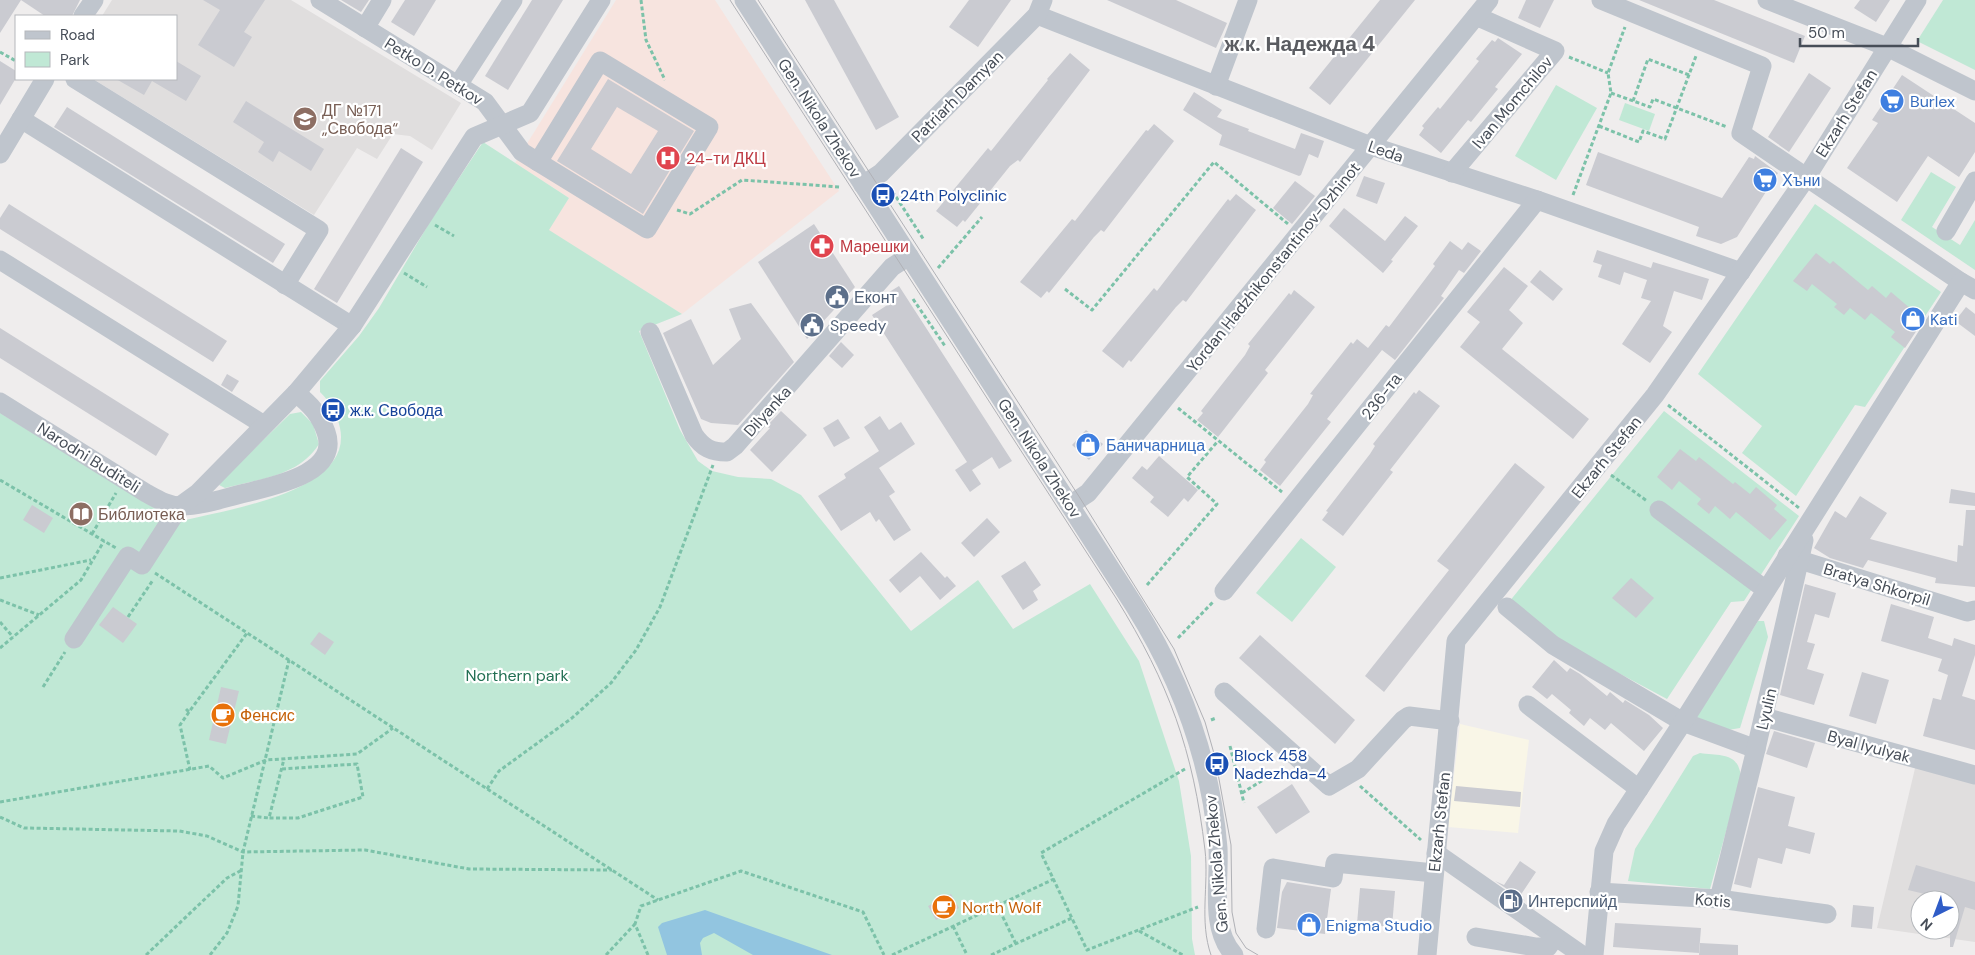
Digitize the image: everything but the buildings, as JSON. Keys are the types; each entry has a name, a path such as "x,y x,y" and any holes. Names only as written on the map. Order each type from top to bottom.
{"street":[{"path":"85,15 94,0"},
{"name":"Petko D. Petkov","path":"320,0 485,102 522,152 647,229 662,205"},
{"path":"366,28 382,0"},
{"path":"458,86 512,0"},
{"path":"74,639 128,556 142,565 180,506 198,493 296,393 352,326 474,137 530,114 601,0"},
{"name":"Gen. Nikola Zhekov","path":"744,0 1150,629 1178,685 1193,727 1213,812 1218,848 1219,922 1223,939 1234,955"},
{"path":"1216,86 1248,0"},
{"name":"Yordan Hadzhikonstantinov-Dzhinot","path":"1070,505 1088,493 1488,0"},
{"path":"1594,955 1604,851 1616,824 1766,590 1792,558 1811,518 1968,286 1740,133 1762,66 1601,0"},
{"path":"1767,0 1887,47 1975,91"},
{"name":"Ekzarh Stefan","path":"1427,955 1456,640 1655,395 1806,178 1917,0"},
{"name":"Patriarh Damyan","path":"863,185 881,173 1040,8"},
{"name":"Leda","path":"1040,8 1216,86 1371,146 1537,200 1741,272"},
{"name":"Ivan Momchilov","path":"1452,172 1555,51 1476,16"},
{"path":"538,162 600,60 709,127 662,205"},
{"path":"0,154 44,80"},
{"path":"77,80 319,230 285,284"},
{"path":"21,119 352,326"},
{"path":"1946,231 1975,181"},
{"name":"236-та","path":"1224,591 1296,504 1537,200"},
{"name":"Dilyanka","path":"716,452 727,452 735,446 892,266 909,256"},
{"path":"0,260 264,425"},
{"path":"650,332 694,435 700,445 716,452"},
{"path":"180,506 202,504 281,484 301,476 319,464 327,451 327,436 317,412 296,393"},
{"name":"Narodni Buditeli","path":"0,402 164,503 180,506"},
{"path":"1659,510 1766,590"},
{"name":"Bratya Shkorpil","path":"1792,558 1971,611"},
{"name":"Lyulin","path":"1719,899 1764,717 1792,558"},
{"path":"1507,607 1553,645 1683,722 1756,750"},
{"path":"1224,692 1329,786 1348,776 1358,768 1409,716 1450,721"},
{"path":"1528,705 1639,789"},
{"name":"Byal lyulyak","path":"1764,717 1975,775"},
{"path":"1436,853 1582,955"},
{"path":"1266,929 1273,868 1333,878 1335,863 1434,873"},
{"name":"Kotis","path":"1599,892 1719,899 1827,914"},
{"path":"1476,937 1536,947 1548,947 1555,937"}],"path":[{"path":"641,0 646,40 666,82 657,95"},
{"path":"1567,211 1611,93 1608,73 1630,12"},
{"path":"1599,126 1640,142 1644,131 1665,139 1701,41"},
{"path":"1555,51 1608,73"},
{"path":"0,52 15,60"},
{"path":"1633,101 1648,59 1689,75"},
{"path":"1611,93 1650,107 1653,99 1740,133"},
{"path":"1065,288 1092,310 1214,162 1300,234"},
{"path":"662,205 690,214 742,180 840,187"},
{"path":"888,184 924,240"},
{"path":"938,268 982,217"},
{"path":"391,265 426,287"},
{"path":"913,299 944,346"},
{"path":"1655,395 1811,518"},
{"path":"1166,398 1296,504"},
{"path":"1147,585 1217,504 1187,477 1218,440"},
{"path":"487,789 499,771 572,718 611,683 636,650 660,607 712,471 716,452"},
{"path":"1599,466 1659,510"},
{"path":"92,534 124,479"},
{"path":"0,480 122,552"},
{"path":"0,648 81,580 91,560 104,541"},
{"path":"0,578 91,560"},
{"path":"142,565 658,900"},
{"path":"128,617 154,580"},
{"path":"1178,638 1224,591"},
{"path":"0,600 40,615"},
{"path":"0,622 13,637"},
{"path":"190,770 180,725 230,653 247,633"},
{"path":"42,687 74,639"},
{"path":"210,955 227,933 238,906 243,852 289,660"},
{"path":"1211,720 1216,718"},
{"path":"0,802 209,766 223,778 266,760 358,754 393,728"},
{"path":"1230,746 1244,803"},
{"path":"269,818 284,759"},
{"path":"1242,793 1270,774 1300,760"},
{"path":"251,816 298,818 363,797 357,764 282,769"},
{"path":"1185,769 1041,853 1088,950 1198,907"},
{"path":"1348,776 1436,853"},
{"path":"0,817 24,828 179,831 207,836 243,852 365,850 469,869 612,870"},
{"path":"146,955 227,878 242,869"},
{"path":"606,955 635,924 641,906 741,871 863,912 884,955"},
{"path":"892,955 1054,879"},
{"path":"997,906 1016,944"},
{"path":"991,955 1072,918"},
{"path":"635,924 648,955"},
{"path":"953,926 967,955"},
{"path":"1138,930 1183,955"}],"shaded area":[{"name":"ДГ №171 „Свобода“","path":"112,0 291,0 461,103 432,150 410,136 393,134 377,159 357,148 314,215 95,80 178,80 178,15 103,15"},
{"name":"24-ти ДКЦ","path":"616,0 715,0 839,191 682,314 548,230 569,198 515,163"},
{"path":"1460,724 1529,740 1518,833 1448,827"},
{"path":"1917,760 1975,778 1975,942 1960,940 1960,890 1910,890 1910,933 1877,928"}],"green space":[{"path":"1943,0 1975,0 1975,70 1917,41"},
{"path":"1556,85 1597,108 1556,180 1515,156"},
{"path":"1625,103 1655,114 1649,131 1619,120"},
{"name":"Northern park","path":"483,142 569,198 549,230 682,314 639,331 680,430 698,461 712,471 738,477 771,479 801,495 911,631 978,580 1013,629 1090,584 1139,661 1179,781 1191,856 1192,939 1195,955 0,955 0,413 178,522 252,504 281,495 306,483 327,468 339,450 339,423 333,408 320,392 320,381 359,336 379,308 431,220"},
{"path":"1931,172 1956,187 1932,227 1960,245 1975,220 1975,270 1901,220"},
{"path":"1815,204 1941,292 1865,407 1855,405 1796,496 1742,453 1762,426 1698,374"},
{"path":"1664,411 1799,516 1744,601 1731,602 1667,699 1555,639 1509,602"},
{"path":"301,412 313,424 319,444 311,455 290,470 278,475 225,488 219,485 290,414"},
{"path":"1301,538 1336,567 1292,622 1256,593"},
{"path":"1758,621 1764,621 1768,637 1740,728 1728,730 1696,717"},
{"path":"1700,753 1722,755 1733,759 1740,770 1741,778 1710,889 1628,881 1635,849 1693,756"}],"water":[{"path":"705,910 832,955 753,955 714,933 703,938 700,943 702,955 667,955 658,927 662,923"}],"tram line":[{"path":"730,0 1116,598 1151,659 1176,718 1186,749 1200,814 1206,863 1205,916 1207,942 1211,955"},
{"path":"758,0 1080,498 1174,649 1205,722 1215,757 1231,845 1232,912 1236,933 1246,948 1258,955"}],"place":[{"name":"Burlex","path":"1892,101"},
{"name":"ДГ №171 „Свобода“","path":"305,119"},
{"name":"24-ти ДКЦ","path":"668,158"},
{"name":"Хъни","path":"1765,180"},
{"name":"24th Polyclinic","path":"883,195"},
{"name":"Марешки","path":"822,246"},
{"name":"Еконт","path":"837,297"},
{"name":"Kati","path":"1913,319"},
{"name":"Speedy","path":"812,325"},
{"name":"ж.к. Свобода","path":"333,410"},
{"name":"Баничарница","path":"1088,445"},
{"name":"Библиотека","path":"81,514"},
{"name":"Фенсис","path":"223,715"},
{"name":"Block 458 Nadezhda-4","path":"1217,764"},
{"name":"Интерспийд","path":"1511,901"},
{"name":"North Wolf","path":"944,907"},
{"name":"Enigma Studio","path":"1309,925"}],"district":[{"name":"ж.к. Надежда 4","path":"1300,44"}]}
